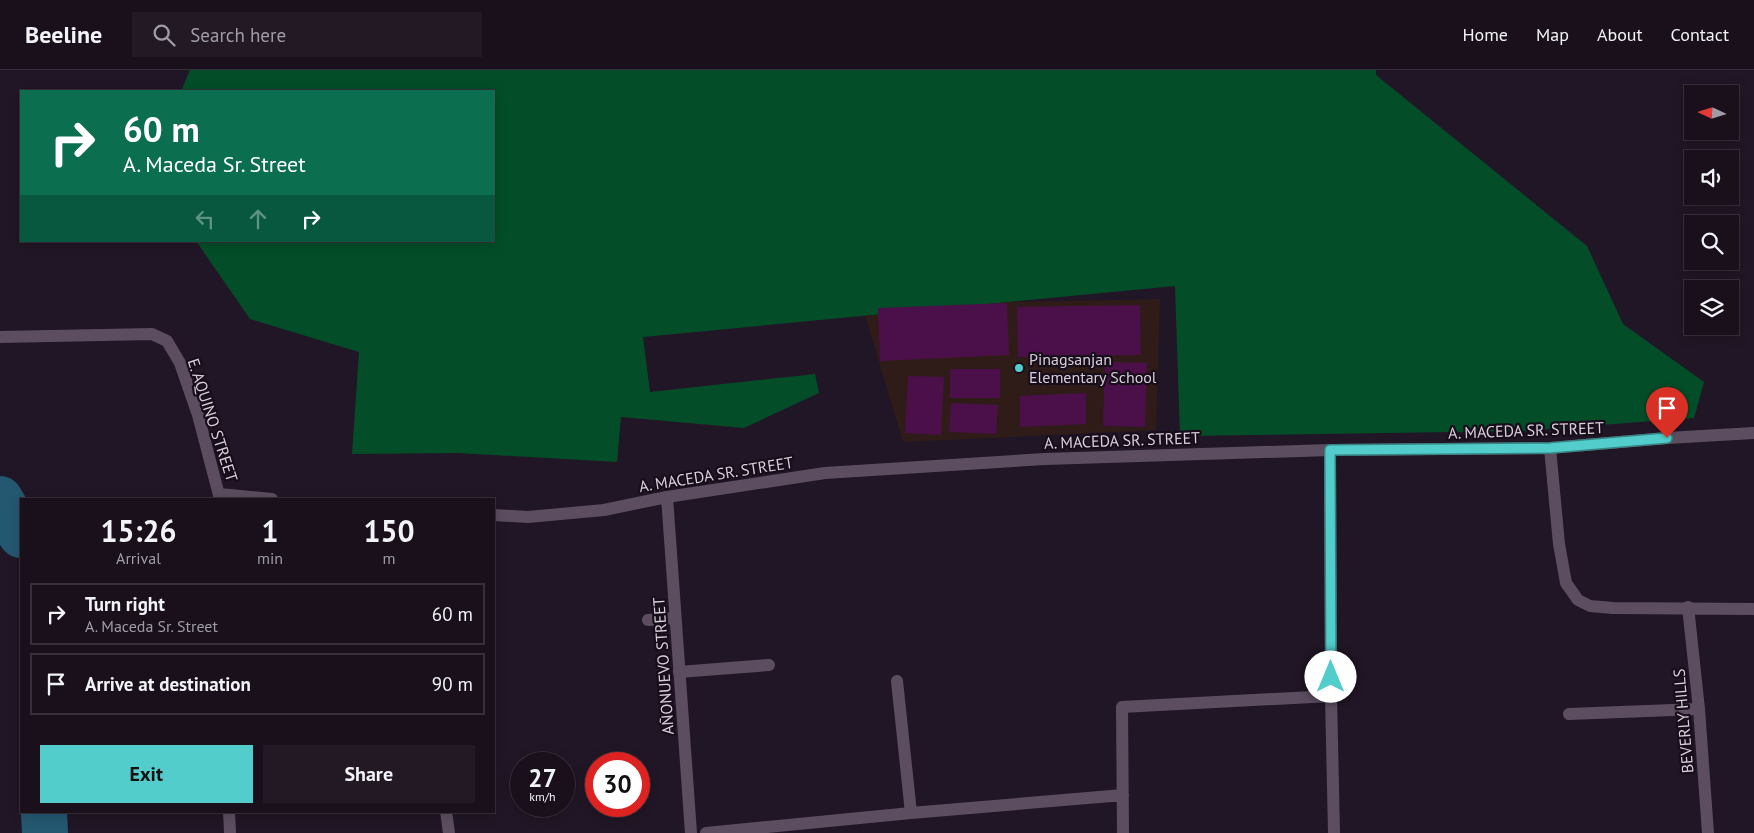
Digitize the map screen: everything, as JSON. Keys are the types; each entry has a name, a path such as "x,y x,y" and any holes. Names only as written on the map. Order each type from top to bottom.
{"street":[{"name":"E. AQUINO STREET","path":"0,337 152,334 166,341 180,363 220,496"},
{"name":"A. MACEDA SR. STREET","path":"495,515 528,517 604,510 666,498 825,473 1045,459 1330,450 1550,448 1667,438 1754,434"},
{"path":"1550,448 1559,544 1564,575 1566,583 1578,600 1590,606 1614,608 1688,607 1754,609"},
{"path":"1330,450 1331,696 1334,833"},
{"path":"220,496 255,498"},
{"name":"AÑONUEVO STREET","path":"666,498 691,833"},
{"name":"BEVERLY HILLS","path":"1688,607 1699,709 1708,833"},
{"path":"648,620 675,618"},
{"path":"679,672 769,665"},
{"path":"897,681 911,813"},
{"path":"1124,833 1122,707 1331,696"},
{"path":"1569,714 1699,709"},
{"path":"706,833 1123,795"},
{"path":"229,813 230,833"},
{"path":"446,813 449,833"}],"shaded area":[{"name":"Pinagsanjan Elementary School","path":"1160,299 1156,430 903,442 862,305"}],"green space":[{"path":"190,70 1376,70 1376,75 1587,246 1623,324 1704,382 1694,418 1520,431 1180,436 1175,286 643,337 650,392 815,374 819,393 744,428 621,417 617,462 458,453 352,454 359,352 250,319 197,242 495,242 495,90 181,90"}],"building":[{"path":"1007,303 1009,355 880,361 878,308"},
{"path":"1140,305 1141,355 1018,357 1017,307"},
{"path":"1105,362 1147,363 1145,427 1103,426"},
{"path":"950,369 1000,369 1000,398 950,398"},
{"path":"908,376 944,377 941,435 905,433"},
{"path":"1086,393 1086,424 1020,427 1020,396"},
{"path":"951,403 998,405 996,434 949,432"}],"waterway":[{"path":"0,499 20,533"},
{"path":"44,813 45,833"}],"place":[{"name":"Pinagsanjan Elementary School","path":"1019,368"}],"route":[{"path":"1331,677 1330,450 1550,448 1667,438"}]}
